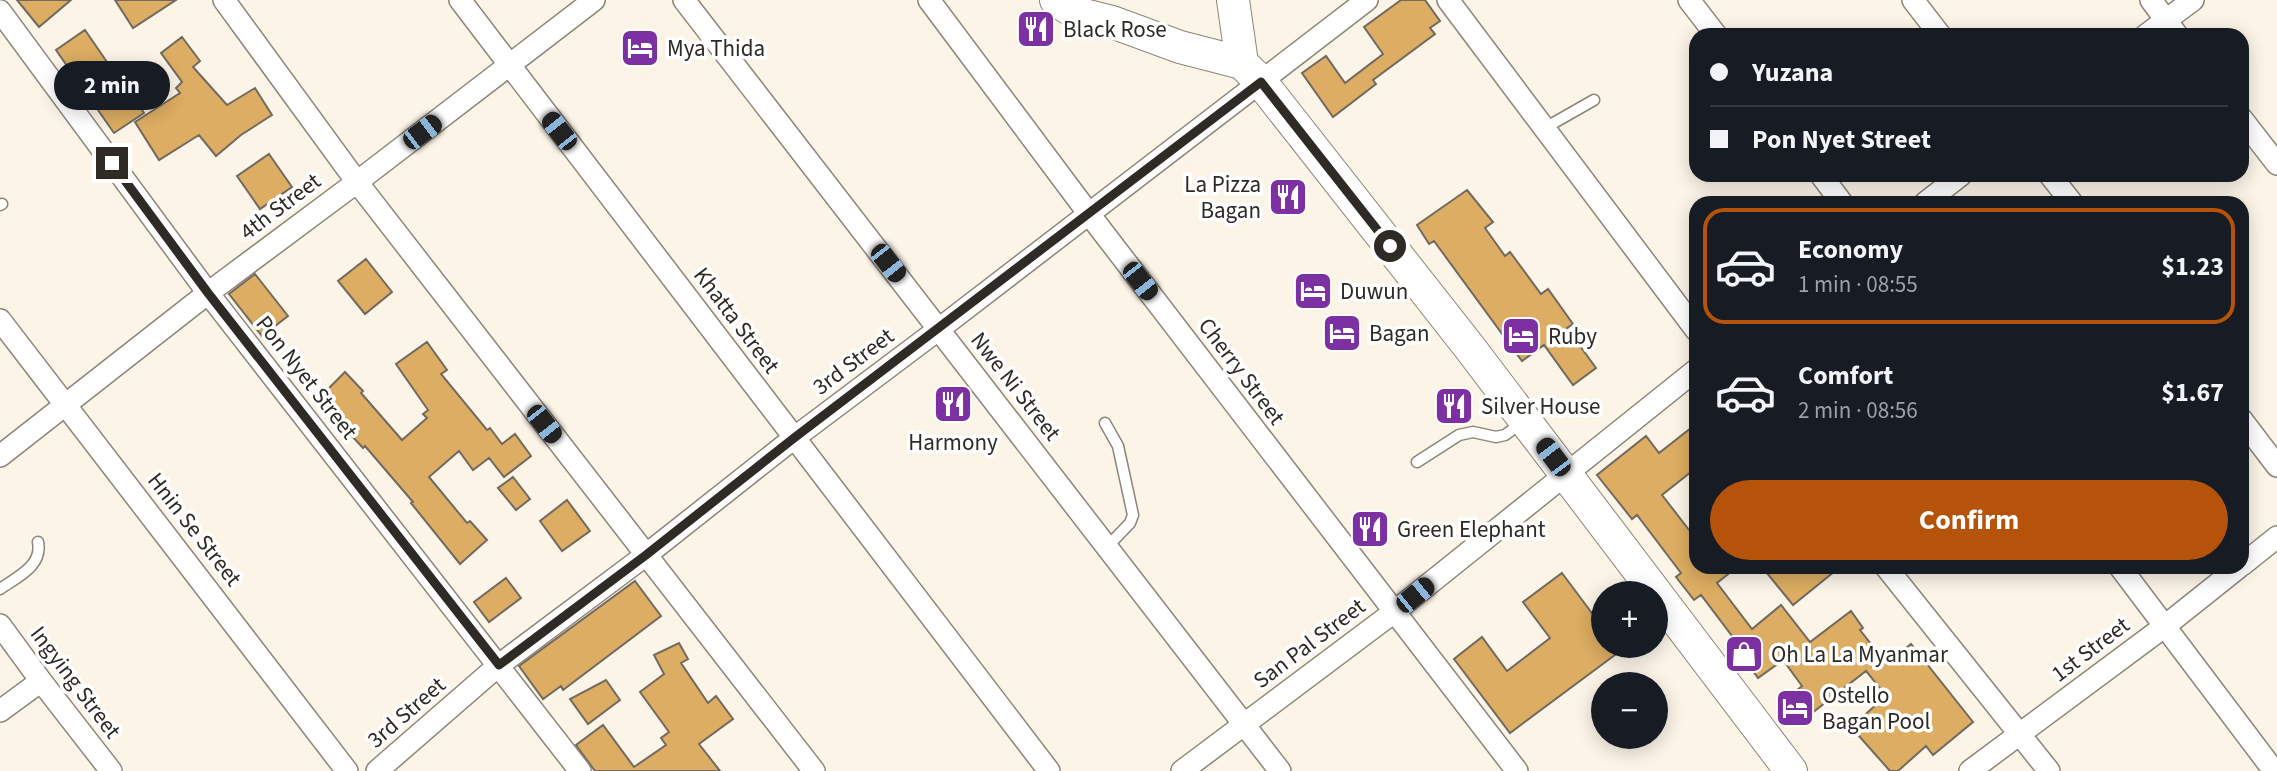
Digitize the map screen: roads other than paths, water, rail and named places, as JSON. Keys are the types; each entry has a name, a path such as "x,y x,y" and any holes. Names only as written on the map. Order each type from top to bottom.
{"street":[{"path":"224,0 357,182 814,771"},
{"name":"Khatta Street","path":"460,0 1049,771"},
{"name":"4th Street","path":"0,456 208,293 594,0"},
{"name":"Nwe Ni Street","path":"684,0 1280,771"},
{"name":"Cherry Street","path":"929,0 1089,214 1517,771"},
{"path":"1056,0 1076,13 1112,22 1252,73"},
{"path":"1233,0 1252,73 1525,420 1791,771"},
{"name":"3rd Street","path":"377,771 499,665 1089,214 1252,73 1367,0"},
{"path":"1448,0 1689,321"},
{"path":"1689,0 1711,28"},
{"path":"1913,0 1935,28"},
{"path":"2151,0 2171,28 2193,0"},
{"name":"Pon Nyet Street","path":"0,11 208,293 580,771"},
{"path":"2249,128 2277,164"},
{"path":"1934,196 1952,182"},
{"path":"2056,182 2066,196"},
{"name":"Hnin Se Street","path":"0,320 347,771"},
{"name":"San Pal Street","path":"1182,771 1394,612 1689,376"},
{"path":"2249,430 2277,466"},
{"name":"1st Street","path":"2249,559 2277,537"},
{"path":"1892,574 2049,771"},
{"path":"2125,574 2274,771"},
{"name":"1st Street","path":"1970,771 2165,626 2230,574"},
{"name":"Ingying Street","path":"0,625 111,771"},
{"path":"0,711 41,681"}],"lane":[{"path":"1543,129 1594,100"},
{"path":"1417,462 1459,435 1473,432 1496,438 1505,435 1525,420"},
{"path":"1105,423 1118,446 1133,515 1130,523 1108,546"},
{"path":"0,589 34,564 40,551 38,542"}],"place":[{"name":"Black Rose","path":"1036,29"},
{"name":"Mya Thida","path":"640,48"},
{"name":"La Pizza Bagan","path":"1288,197"},
{"name":"Duwun","path":"1313,291"},
{"name":"Bagan","path":"1342,333"},
{"name":"Ruby","path":"1521,336"},
{"name":"Harmony","path":"953,404"},
{"name":"Silver House","path":"1454,406"},
{"name":"Green Elephant","path":"1370,529"},
{"name":"Oh La La Myanmar","path":"1744,654"},
{"name":"Ostello Bagan Pool","path":"1795,708"}]}
